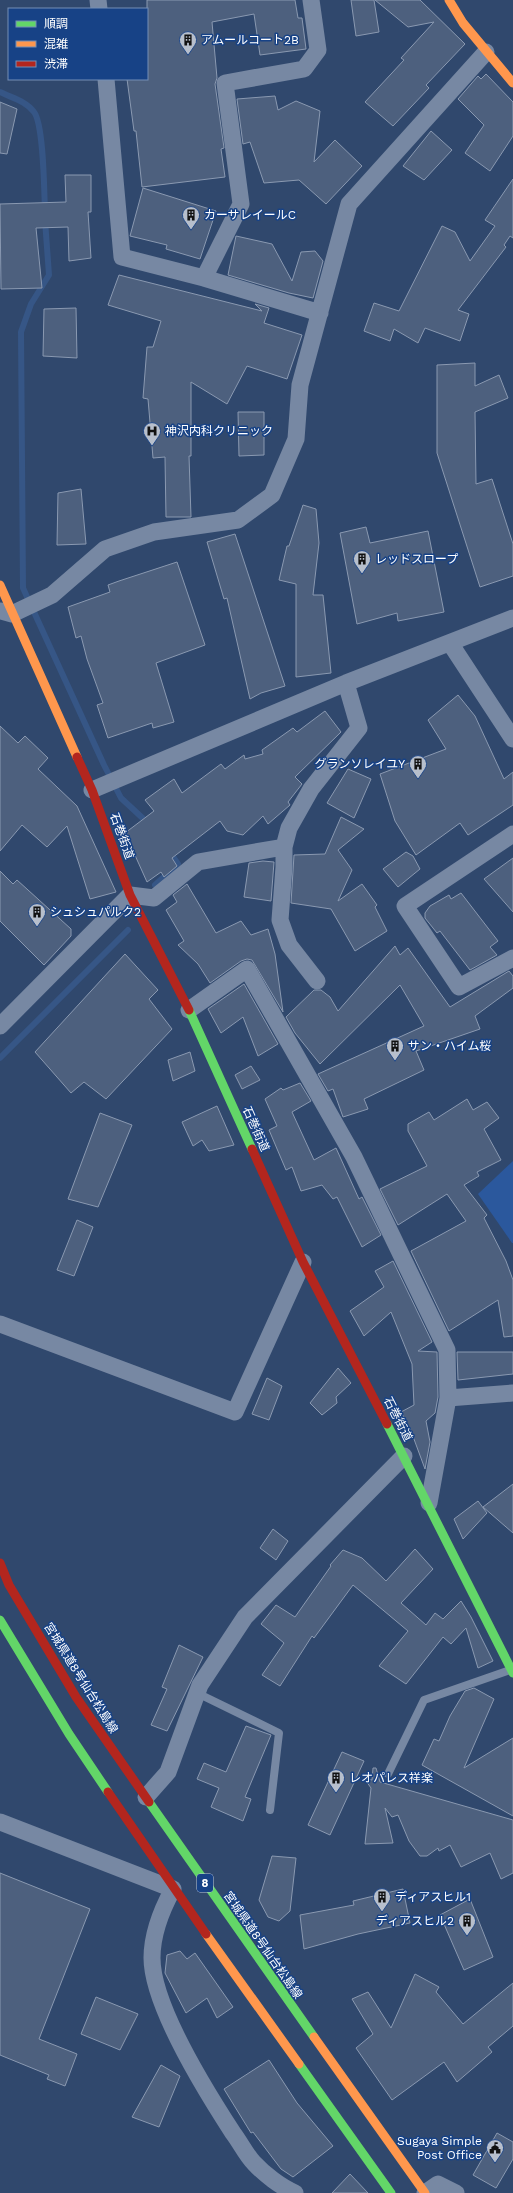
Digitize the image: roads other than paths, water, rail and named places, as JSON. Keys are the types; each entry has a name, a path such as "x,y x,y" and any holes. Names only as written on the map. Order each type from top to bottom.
{"main road":[{"path":"449,0 463,23 486,52 513,82"},
{"name":"石巻街道","path":"0,585 10,612 96,788 130,895 190,1010 303,1262 429,1503 512,1672"},
{"name":"宮城県道8号仙台松島線","path":"0,1563 9,1585 76,1696 146,1798 425,2193"},
{"path":"0,1620 69,1734 173,1889 391,2193"}],"street":[{"path":"204,278 241,204 225,83 304,69 318,50 311,0"},
{"path":"10,612 52,595 105,549 154,532 238,520 272,495 296,439 300,385 349,204 486,52"},
{"path":"106,80 122,257 204,278 320,313"},
{"path":"96,788 346,683 513,618"},
{"path":"450,643 513,739"},
{"path":"317,981 289,945 280,920 284,847 289,828 311,789 359,728 346,683"},
{"path":"513,834 405,906 459,987 513,958"},
{"path":"0,1026 130,895 154,898 198,862 284,847"},
{"path":"190,1010 247,969 354,1157 448,1350 448,1398 429,1503"},
{"path":"0,1324 235,1412 303,1262"},
{"path":"448,1398 513,1394"},
{"path":"146,1798 168,1772 200,1685 245,1617 404,1456"},
{"path":"0,1822 173,1889 160,1912 152,1958 157,1990 173,2027 207,2093 253,2162 286,2190 295,2193"},
{"path":"425,2193 438,2184 456,2193"}],"lane":[{"path":"388,1774 424,1700 512,1672"},
{"path":"197,1693 279,1733 270,1810"}],"waterway":[{"path":"0,92 27,105 34,112 37,119 42,144 45,211"},
{"path":"45,220 49,275 31,304 21,332 23,588 104,765 121,798 149,824"},
{"path":"155,885 178,864 169,851"},
{"path":"0,1058 128,930"}],"place":[{"name":"アムールコート2B","path":"188,55"},
{"name":"カーサレイールC","path":"191,230"},
{"name":"神沢内科クリニック","path":"152,446"},
{"name":"レッドスロープ","path":"362,574"},
{"name":"グランソレイユY","path":"418,779"},
{"name":"シュシュパルク2","path":"37,927"},
{"name":"サン・ハイム桜","path":"395,1061"},
{"name":"レオパレス祥楽","path":"336,1793"},
{"name":"ディアスヒル1","path":"382,1912"},
{"name":"ディアスヒル2","path":"467,1936"},
{"name":"Sugaya Simple Post Office","path":"495,2163"}]}
